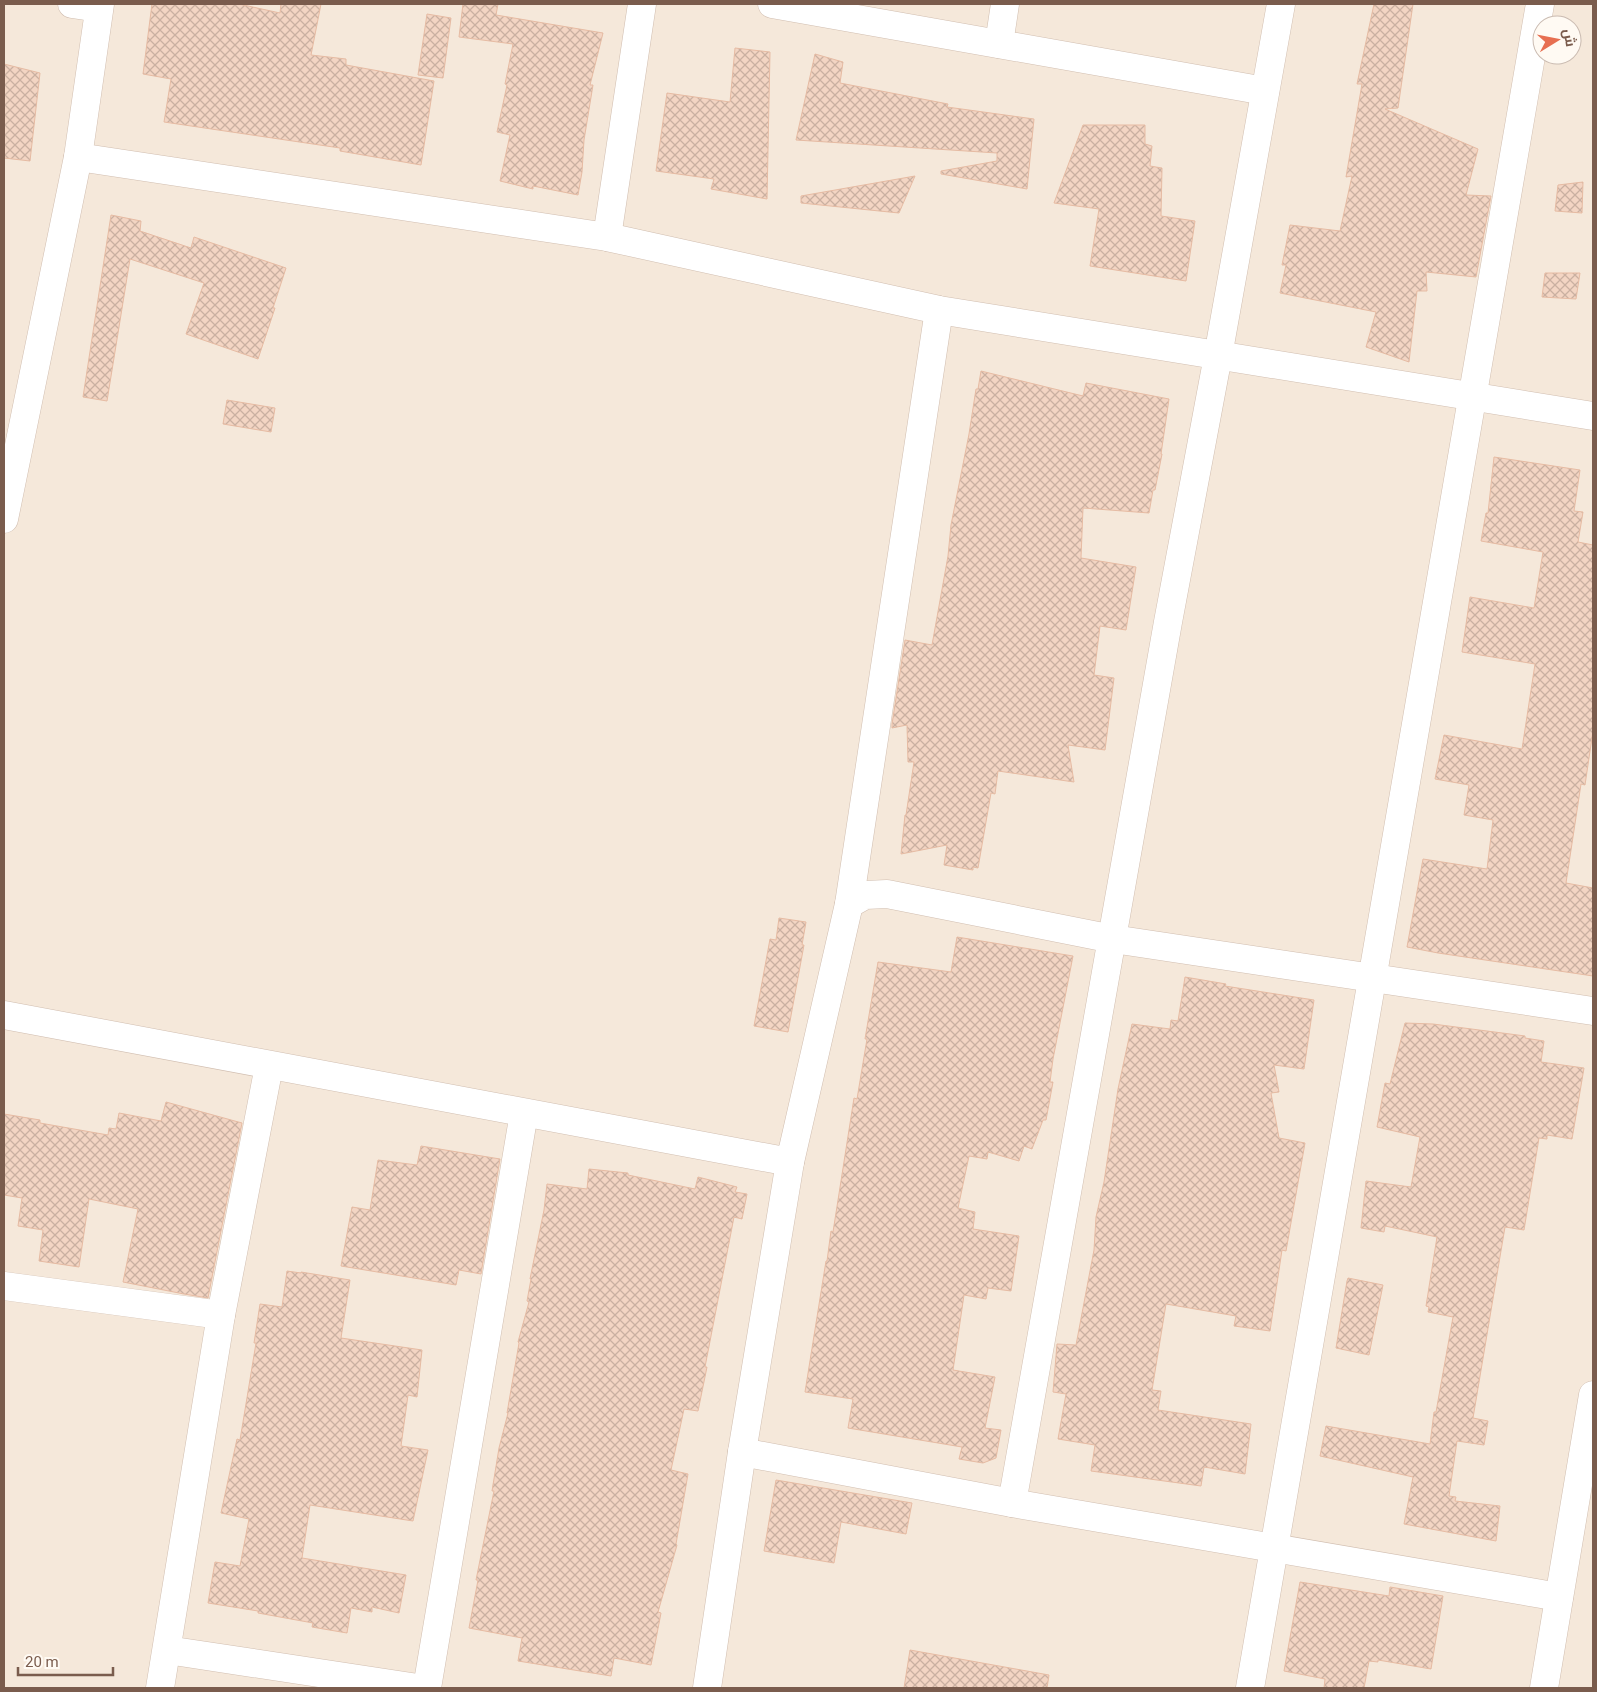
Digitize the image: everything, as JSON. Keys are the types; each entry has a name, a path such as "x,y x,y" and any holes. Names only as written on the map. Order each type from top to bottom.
{"street":[{"path":"4,519 78,157 99,6 72,4"},
{"path":"607,237 642,4"},
{"path":"772,4 1265,91"},
{"path":"999,44 1006,4"},
{"path":"1012,1503 1168,622 1281,4"},
{"path":"1250,1688 1540,4"},
{"path":"78,157 607,237 939,310 1593,416"},
{"path":"707,1688 742,1452 790,1162 848,904 939,310"},
{"path":"848,904 865,895 887,894 1113,939 1593,1012"},
{"path":"4,1015 790,1162"},
{"path":"160,1688 220,1315 270,1066"},
{"path":"427,1688 524,1113"},
{"path":"4,1286 220,1315"},
{"path":"1544,1688 1593,1395"},
{"path":"742,1452 1012,1503 1559,1598"},
{"path":"166,1650 418,1688"}],"shaded area":[{"path":"4,4 1593,4 1593,1688 4,1688"}],"building":[{"path":"152,4 239,4 280,13 281,4 321,4 311,55 346,59 346,65 434,81 421,165 340,151 340,148 164,122 171,79 143,74"},
{"path":"463,4 498,4 496,15 603,33 590,85 593,85 578,195 533,186 533,189 500,181 510,135 497,132 513,44 459,37"},
{"path":"1374,4 1413,4 1398,108 1385,109 1478,149 1466,195 1491,196 1476,277 1426,272 1427,291 1417,291 1409,362 1366,347 1376,312 1280,293 1286,265 1282,265 1290,225 1340,231 1352,176 1346,177 1362,84 1357,84"},
{"path":"427,14 451,18 443,78 418,75"},
{"path":"735,48 770,52 767,199 711,189 714,179 656,171 667,93 730,102"},
{"path":"815,54 843,62 840,83 948,104 947,107 1034,119 1027,189 941,174 941,171 997,161 997,153 796,140"},
{"path":"4,64 40,73 30,161 4,158"},
{"path":"1083,125 1145,125 1145,144 1152,146 1150,166 1162,168 1161,216 1195,221 1186,281 1090,266 1099,209 1054,203"},
{"path":"915,176 899,213 801,203 801,196"},
{"path":"1583,182 1582,213 1555,211 1558,185"},
{"path":"111,215 141,221 140,231 191,248 194,237 286,268 258,359 186,334 204,283 130,259 107,401 83,397"},
{"path":"1545,273 1580,273 1576,299 1542,297"},
{"path":"981,371 1083,396 1086,383 1169,399 1162,454 1149,513 1083,508 1081,558 1136,567 1126,630 1100,626 1094,675 1114,678 1105,750 1068,745 1074,782 998,771 995,794 991,793 978,868 973,867 973,870 944,865 947,845 901,854 914,762 908,762 907,725 892,728 892,724 905,640 932,645 948,556 951,525"},
{"path":"227,400 275,408 271,432 223,424"},
{"path":"1494,457 1580,470 1574,511 1583,512 1578,542 1593,545 1593,731 1585,785 1581,784 1566,883 1593,888 1593,976 1407,947 1423,859 1487,869 1493,820 1464,815 1469,785 1435,779 1444,735 1522,749 1535,664 1462,652 1470,597 1534,608 1543,552 1481,541 1486,513 1488,513"},
{"path":"779,918 806,922 802,945 804,945 788,1032 754,1026 770,939 776,940"},
{"path":"957,937 1073,956 1053,1059 1050,1082 1053,1082 1046,1120 1043,1120 1032,1149 1024,1146 1019,1161 988,1152 987,1159 969,1156 958,1208 975,1212 973,1229 1019,1236 1011,1291 988,1288 986,1299 964,1295 953,1370 995,1377 985,1428 1001,1430 996,1458 983,1463 959,1459 962,1447 848,1428 853,1399 805,1392 854,1098 857,1099 878,962 951,972"},
{"path":"1185,977 1226,984 1225,986 1314,1000 1304,1069 1274,1065 1279,1092 1271,1093 1279,1138 1305,1143 1286,1251 1282,1250 1270,1331 1234,1326 1236,1316 1166,1304 1152,1390 1161,1391 1158,1410 1251,1424 1245,1474 1204,1467 1201,1486 1091,1471 1095,1445 1058,1439 1066,1394 1053,1392 1057,1344 1076,1345 1094,1250 1096,1217 1104,1182 1118,1089 1132,1024 1170,1029 1171,1020 1178,1021"},
{"path":"1405,1023 1433,1024 1525,1036 1525,1038 1544,1041 1541,1062 1584,1068 1572,1139 1547,1135 1547,1139 1539,1138 1524,1230 1505,1227 1473,1418 1488,1421 1484,1445 1457,1441 1449,1496 1456,1497 1455,1501 1500,1506 1496,1541 1404,1524 1413,1477 1320,1456 1326,1426 1430,1444 1434,1412 1436,1412 1453,1317 1428,1312 1429,1307 1426,1306 1437,1237 1385,1226 1384,1232 1361,1228 1366,1181 1411,1187 1420,1137 1377,1127 1385,1083 1390,1084"},
{"path":"166,1102 242,1123 208,1298 123,1282 138,1209 89,1199 79,1267 39,1261 43,1230 18,1226 22,1198 4,1195 4,1114 40,1120 40,1123 108,1135 109,1128 116,1129 119,1113 161,1121"},
{"path":"421,1146 500,1159 481,1274 459,1270 456,1285 341,1266 352,1207 370,1210 378,1160 417,1165"},
{"path":"589,1169 628,1173 628,1175 695,1189 698,1177 737,1187 735,1192 747,1194 742,1219 734,1217 698,1411 684,1409 671,1470 688,1474 677,1545 658,1612 661,1613 651,1665 614,1658 611,1676 518,1661 522,1638 469,1628 478,1580 476,1580 494,1491 492,1491 499,1448 508,1413 518,1342 529,1302 527,1301 530,1279 544,1210 547,1184 587,1189"},
{"path":"287,1271 350,1280 341,1338 422,1350 417,1397 408,1395 401,1446 428,1450 413,1521 310,1505 302,1558 406,1575 399,1613 372,1607 372,1612 351,1608 347,1633 312,1627 313,1623 258,1613 258,1611 208,1603 215,1562 240,1566 249,1519 221,1513 237,1439 240,1440 256,1343 254,1343 260,1304 282,1307"},
{"path":"1348,1278 1383,1285 1369,1355 1336,1348"},
{"path":"776,1480 912,1503 906,1534 841,1522 834,1563 764,1551"},
{"path":"1300,1582 1389,1596 1390,1587 1443,1596 1431,1669 1378,1660 1378,1662 1369,1661 1364,1688 1324,1688 1325,1679 1284,1671"},
{"path":"910,1650 1049,1675 1047,1688 904,1688"}]}
